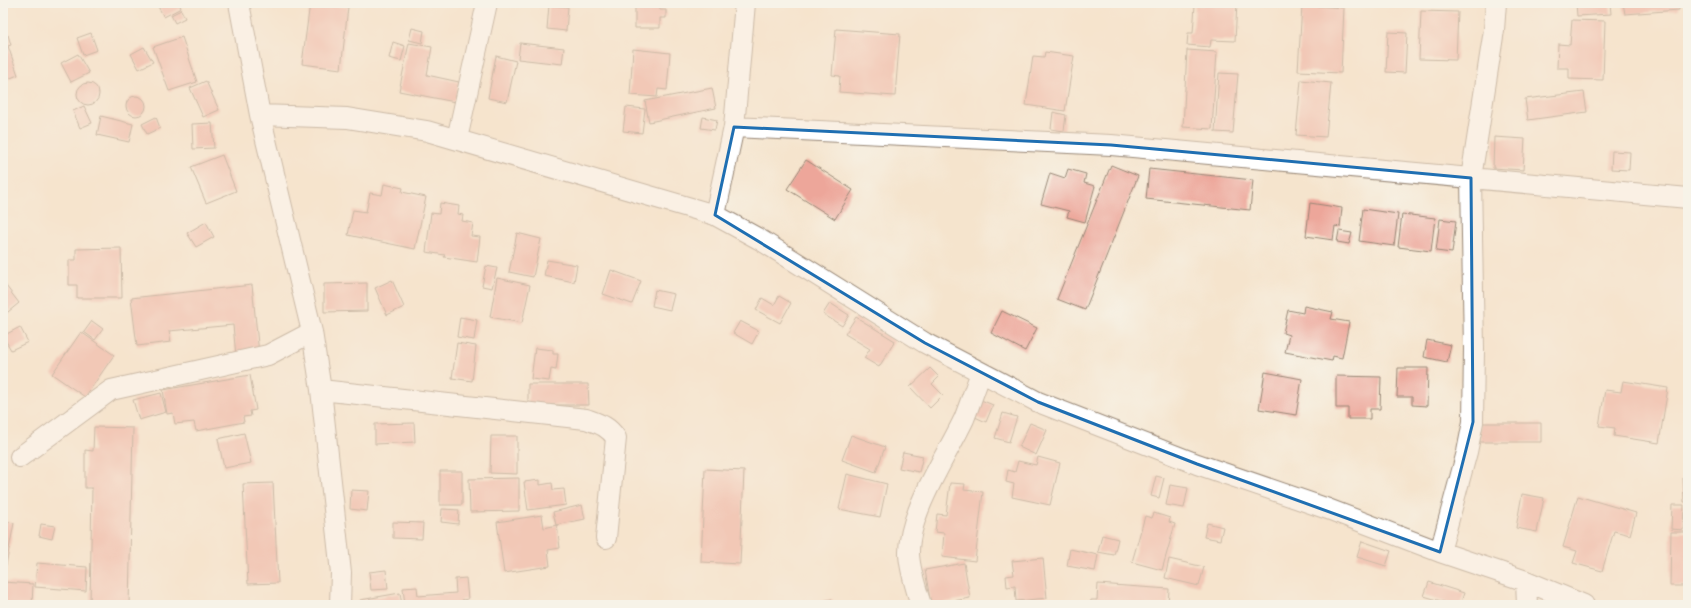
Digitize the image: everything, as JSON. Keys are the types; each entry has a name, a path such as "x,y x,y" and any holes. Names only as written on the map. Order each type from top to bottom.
{"street":[{"path":"239,3 260,115 312,332 321,390 341,573 340,605"},
{"path":"457,139 488,3"},
{"path":"715,214 734,127 745,3"},
{"path":"1440,552 1467,452 1473,422 1474,349 1471,178 1493,38 1496,3"},
{"path":"260,115 347,118 428,131 715,214 759,239 925,343 1038,402 1197,464 1328,509 1440,552 1526,581 1584,605"},
{"path":"734,127 1111,144 1688,198"},
{"path":"20,457 110,390 268,355 312,332"},
{"path":"921,605 912,577 909,554 911,535 926,493 964,418 981,373"},
{"path":"321,390 586,419 605,426 611,430 616,438 606,538"},
{"path":"1526,581 1527,605"}],"highlighted area":[{"path":"734,127 1111,145 1471,178 1473,422 1440,552 1197,464 1038,402 925,343 715,215"}],"building":[{"path":"156,3 179,3 181,8 164,17"},
{"path":"310,3 348,7 341,69 302,64"},
{"path":"635,3 660,3 660,10 666,10 666,18 660,18 660,28 635,28"},
{"path":"1203,3 1237,3 1235,41 1211,40 1210,47 1187,45 1188,33 1193,33 1195,5 1203,6"},
{"path":"1576,3 1610,3 1611,14 1577,16"},
{"path":"1623,3 1679,3 1679,10 1625,14"},
{"path":"549,5 568,7 566,31 547,29"},
{"path":"1302,5 1344,8 1341,73 1298,71"},
{"path":"181,10 185,18 175,23 171,15"},
{"path":"1421,11 1458,12 1456,60 1419,59"},
{"path":"1572,20 1605,21 1603,80 1569,79 1569,68 1557,68 1558,44 1570,45"},
{"path":"412,28 424,31 422,43 409,40"},
{"path":"836,29 900,34 895,96 839,92 840,76 832,75"},
{"path":"1388,32 1407,33 1405,73 1386,72"},
{"path":"91,33 97,50 83,55 77,38"},
{"path":"8,35 11,45 8,46 18,75 3,81 3,37"},
{"path":"182,37 197,82 169,91 153,47"},
{"path":"393,42 405,46 401,61 389,58"},
{"path":"409,43 432,47 427,75 459,82 455,102 399,91"},
{"path":"520,43 564,48 562,64 518,59"},
{"path":"144,47 153,62 139,69 131,54"},
{"path":"633,49 670,53 667,90 658,89 657,97 630,95"},
{"path":"1187,50 1217,52 1212,129 1183,127"},
{"path":"1045,52 1074,56 1065,111 1026,105 1033,56 1044,57"},
{"path":"78,54 89,73 71,82 61,63"},
{"path":"496,56 516,61 507,102 488,98"},
{"path":"1219,73 1238,74 1233,133 1215,132"},
{"path":"1301,80 1331,83 1326,137 1296,135"},
{"path":"206,81 219,110 203,117 190,88"},
{"path":"88,83 96,86 99,94 96,102 88,105 80,102 77,94 80,86"},
{"path":"712,88 716,108 649,122 645,101"},
{"path":"1584,92 1587,112 1528,120 1525,99"},
{"path":"132,96 140,96 146,102 146,110 140,116 132,116 126,110 126,102"},
{"path":"84,106 92,123 80,128 73,111"},
{"path":"626,107 645,109 642,133 623,131"},
{"path":"1053,112 1066,115 1064,131 1051,129"},
{"path":"101,116 133,124 129,142 97,135"},
{"path":"156,117 160,128 147,134 142,124"},
{"path":"703,117 717,120 715,130 701,128"},
{"path":"212,123 214,148 193,149 192,124"},
{"path":"1494,137 1525,139 1523,170 1493,168"},
{"path":"1612,151 1630,152 1629,170 1611,169"},
{"path":"222,155 236,191 206,203 191,167"},
{"path":"806,160 853,190 835,219 787,189"},
{"path":"1111,165 1138,176 1085,310 1057,299"},
{"path":"1068,169 1086,174 1084,183 1095,186 1085,222 1067,217 1069,211 1041,204 1050,173 1065,178"},
{"path":"1149,169 1253,180 1250,210 1146,199"},
{"path":"384,184 403,188 402,192 426,197 415,249 348,235 353,210 366,212 370,193 382,195"},
{"path":"440,203 459,206 458,214 463,215 462,221 473,223 471,236 480,237 477,262 444,257 445,255 426,252 431,213 439,214"},
{"path":"1310,203 1342,208 1340,227 1335,226 1333,240 1306,236"},
{"path":"1363,209 1398,214 1394,246 1359,241"},
{"path":"1402,214 1435,218 1431,251 1398,247"},
{"path":"1440,219 1456,221 1452,253 1436,251"},
{"path":"206,222 214,237 196,247 187,233"},
{"path":"1339,231 1352,233 1349,244 1337,242"},
{"path":"517,233 541,239 533,277 509,272"},
{"path":"121,248 122,298 77,298 77,285 69,285 69,260 76,260 76,249"},
{"path":"547,260 577,265 574,282 544,276"},
{"path":"486,266 497,268 492,288 482,286"},
{"path":"611,270 641,281 632,304 603,294"},
{"path":"497,278 530,285 522,323 490,317"},
{"path":"392,280 404,307 387,315 375,288"},
{"path":"3,282 19,303 3,316"},
{"path":"367,283 367,311 324,312 324,284"},
{"path":"252,285 259,354 236,356 233,325 169,331 171,342 137,346 131,298"},
{"path":"655,290 674,294 670,310 652,306"},
{"path":"779,296 791,303 780,323 756,310 762,298 774,305"},
{"path":"830,303 849,315 842,326 823,314"},
{"path":"1304,306 1333,312 1331,319 1349,322 1342,358 1333,356 1332,361 1285,352 1289,335 1283,333 1288,310 1303,313"},
{"path":"1002,311 1037,328 1025,351 991,333"},
{"path":"460,317 477,320 474,340 457,337"},
{"path":"856,317 895,341 879,367 864,358 870,349 845,334"},
{"path":"92,321 103,329 95,340 84,332"},
{"path":"740,321 759,331 752,344 733,333"},
{"path":"20,327 28,342 11,350 3,336"},
{"path":"81,332 114,355 85,397 52,374"},
{"path":"1427,340 1451,345 1447,362 1424,357"},
{"path":"457,343 476,346 472,381 452,378"},
{"path":"535,348 553,350 553,354 558,354 556,370 551,369 549,381 531,379"},
{"path":"930,368 939,377 932,384 943,395 930,408 910,387"},
{"path":"1398,368 1428,368 1427,406 1412,405 1412,397 1397,397"},
{"path":"1265,372 1302,379 1296,415 1259,409"},
{"path":"250,375 256,410 250,411 251,416 243,417 244,422 196,431 194,422 175,424 173,413 167,414 163,390"},
{"path":"1336,376 1381,377 1380,409 1370,409 1370,419 1348,419 1348,408 1336,408"},
{"path":"1623,381 1668,388 1659,443 1614,436 1615,428 1599,426 1605,390 1621,392"},
{"path":"528,384 588,384 589,405 528,405"},
{"path":"161,393 166,412 139,420 133,400"},
{"path":"981,400 993,405 986,422 975,417"},
{"path":"1003,413 1017,417 1009,442 995,438"},
{"path":"414,423 415,442 375,444 375,424"},
{"path":"1030,423 1047,430 1036,455 1019,447"},
{"path":"1480,423 1541,423 1541,442 1480,442"},
{"path":"94,427 133,428 129,605 90,605 92,488 85,488 85,450 93,451"},
{"path":"244,433 251,463 224,468 218,439"},
{"path":"851,435 885,447 876,472 842,460"},
{"path":"491,436 517,436 517,474 490,473"},
{"path":"903,452 923,456 919,472 899,468"},
{"path":"1038,457 1060,463 1050,505 1012,497 1014,484 1006,482 1008,470 1015,472 1018,461 1036,465"},
{"path":"705,469 744,471 740,564 701,562"},
{"path":"440,471 462,471 462,505 440,505"},
{"path":"847,474 887,484 880,517 839,509"},
{"path":"1156,476 1164,478 1159,498 1151,496"},
{"path":"519,478 519,511 470,512 469,479"},
{"path":"1683,478 1688,478 1688,502 1684,502"},
{"path":"540,480 540,485 552,483 553,490 564,489 566,505 528,510 524,482"},
{"path":"273,483 278,583 248,584 243,484"},
{"path":"950,483 965,484 964,490 983,492 975,561 942,557 944,533 935,532 937,514 946,515"},
{"path":"1170,485 1188,488 1184,508 1166,505"},
{"path":"351,490 369,491 367,511 350,509"},
{"path":"1522,494 1544,498 1537,532 1516,528"},
{"path":"1578,496 1636,513 1630,535 1614,531 1602,571 1573,563 1577,551 1563,547"},
{"path":"582,505 585,519 556,525 553,512"},
{"path":"1672,505 1684,505 1683,530 1671,529"},
{"path":"442,509 459,510 458,524 441,522"},
{"path":"1154,513 1170,518 1169,522 1175,524 1162,570 1132,562 1145,516 1152,518"},
{"path":"542,515 544,528 557,525 560,548 548,550 550,566 504,573 497,522"},
{"path":"3,521 14,523 6,565 3,565"},
{"path":"393,522 423,523 422,539 393,538"},
{"path":"1207,523 1223,527 1220,540 1204,537"},
{"path":"41,524 55,526 52,539 39,536"},
{"path":"1671,532 1688,532 1688,586 1670,586"},
{"path":"1102,535 1118,539 1114,555 1098,552"},
{"path":"1362,541 1391,551 1386,566 1357,557"},
{"path":"1070,549 1098,555 1095,571 1067,566"},
{"path":"1043,558 1047,598 1016,601 1015,586 1007,587 1006,576 1014,575 1012,561"},
{"path":"1169,559 1204,567 1199,586 1165,578"},
{"path":"37,563 87,567 86,591 35,587"},
{"path":"964,563 970,598 931,605 925,570"},
{"path":"386,570 388,589 371,590 369,572"},
{"path":"466,578 468,599 462,600 462,605 405,605 403,588 417,587 418,596 456,593 455,579"},
{"path":"3,582 33,584 32,605 3,605"},
{"path":"1429,582 1464,593 1460,605 1454,605 1424,596"},
{"path":"1098,584 1169,589 1168,605 1090,605 1091,600 1097,600"},
{"path":"400,593 402,605 361,605 360,600"},
{"path":"832,599 834,605 819,605 818,602"}]}
